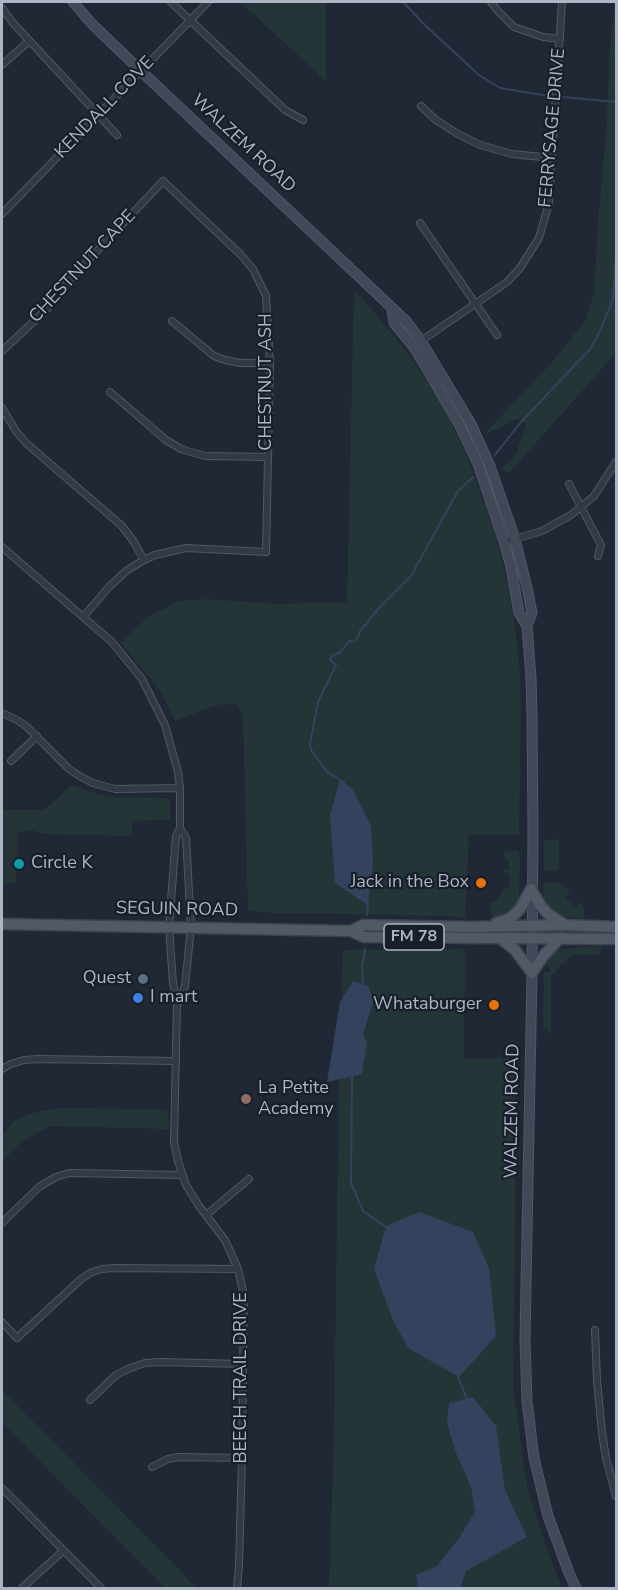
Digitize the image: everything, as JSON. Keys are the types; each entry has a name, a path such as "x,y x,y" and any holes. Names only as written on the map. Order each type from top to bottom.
{"main road":[{"path":"531,889 548,914 566,925"},
{"path":"488,927 514,915 531,889"},
{"name":"SEGUIN ROAD","path":"2,924 351,931 364,937 616,939"},
{"name":"SEGUIN ROAD","path":"351,931 363,925 616,927"},
{"path":"501,939 515,950 532,973 544,955 560,938"}],"street":[{"name":"WALZEM ROAD","path":"73,2 92,24 141,71 406,321 421,341 471,424 490,466 515,539 532,613 527,626 532,716 532,973 525,1339 527,1401 534,1458 548,1516 568,1573 576,1588"},
{"path":"171,2 285,110 303,120"},
{"name":"KENDALL COVE","path":"2,212 208,2"},
{"path":"491,2 514,27 543,37 560,39"},
{"name":"FERRYSAGE DRIVE","path":"421,341 507,282 520,268 539,238 549,203 562,2"},
{"path":"2,8 29,41 117,135"},
{"path":"2,65 29,41"},
{"path":"421,106 436,120 480,145 512,154 552,158"},
{"name":"CHESTNUT CAPE","path":"2,351 47,309 66,284 163,181"},
{"name":"CHESTNUT ASH","path":"144,560 186,548 266,552 270,363 266,296 253,269 240,254 163,181"},
{"path":"420,223 497,335"},
{"name":"WALZEM ROAD","path":"392,309 394,323 413,346 464,434 478,464 511,567 519,613 527,626"},
{"path":"172,321 214,356 240,363 270,363"},
{"path":"110,392 166,440 181,449 205,456 267,457"},
{"path":"2,408 26,443 122,526 135,542 144,560 135,564 117,579 83,617"},
{"path":"504,542 542,531 571,515 600,489 616,462"},
{"path":"569,484 601,545 598,555"},
{"name":"BEECH TRAIL DRIVE","path":"2,547 112,642 142,679 165,724 178,772 180,828 176,836 169,927 173,984 177,1004 174,1142 182,1175 192,1196 225,1240 238,1269 244,1296 242,1458 237,1588"},
{"path":"2,713 17,720 37,736 69,769 93,783 115,789 180,788"},
{"path":"11,761 37,736"},
{"name":"BEECH TRAIL DRIVE","path":"177,1004 185,986 191,927 186,838 180,828"},
{"path":"2,1068 24,1060 38,1059 176,1061"},
{"path":"2,1223 44,1183 69,1173 182,1175"},
{"path":"206,1215 249,1179"},
{"path":"2,1322 17,1338 80,1280 102,1269 238,1269"},
{"path":"596,1330 597,1380 602,1433 616,1496"},
{"path":"90,1400 116,1375 145,1363 243,1364"},
{"path":"152,1467 168,1459 179,1457 242,1458"},
{"path":"2,1488 101,1588"},
{"path":"22,1588 63,1551"}],"shaded area":[{"path":"240,2 326,2 326,81"},
{"path":"615,2 616,353 509,473 501,469 516,454 526,424 520,418 490,432 485,438 488,430 551,363 586,320 594,292 609,59"},
{"path":"354,291 360,295 400,343 440,399 467,456 494,531 514,619 520,674 521,715 519,835 469,835 465,917 248,911 243,716 237,704 216,705 175,721 161,692 121,643 148,617 179,601 207,599 276,604 347,602"},
{"path":"72,785 111,797 170,798 170,820 132,821 132,836 43,834 31,830 19,832 16,883 2,884 2,810 44,810"},
{"path":"557,839 559,868 556,871 546,871 544,869 544,842"},
{"path":"508,851 518,851 520,859 518,901 510,913 492,917 489,904 495,901 504,888 509,887 509,874 503,872 509,869 509,860 506,860 504,855"},
{"path":"561,883 570,892 565,898 575,907 580,902 584,907 584,919 559,916 547,907 543,885"},
{"path":"603,947 598,950 603,952 597,955 573,955 559,965 551,976 551,1032 548,1034 548,1029 545,1029 545,1032 543,1029 544,972 550,972 550,966 545,965 547,959 560,949"},
{"path":"465,949 464,1059 515,1058 513,1386 527,1487 562,1588 329,1588 343,950"},
{"path":"55,1108 159,1109 168,1111 169,1129 51,1126 20,1143 2,1161 2,1135 14,1121 30,1114"},
{"path":"2,1390 197,1588 165,1588 66,1488 2,1422"}],"water":[{"path":"340,780 353,789 371,826 373,863 368,905 335,883 330,815"},
{"path":"353,981 368,986 374,1000 363,1034 367,1043 362,1074 327,1082 340,1002"},
{"path":"419,1212 473,1232 489,1268 496,1336 459,1377 408,1348 393,1320 374,1269 386,1226"},
{"path":"473,1397 496,1426 505,1490 527,1537 466,1571 460,1588 418,1588 416,1575 437,1566 459,1538 475,1512 471,1487 456,1453 447,1423 449,1403"}],"waterway":[{"path":"403,2 479,75 500,88 549,96"},
{"path":"563,97 616,102"},
{"path":"494,456 521,422 591,348 613,300 616,255"},
{"path":"344,782 327,772 311,750 310,744 318,702 336,665 330,660 350,641 354,642 380,607 411,576 458,491 473,477"},
{"path":"367,915 368,903"},
{"path":"363,986 362,967 365,949"},
{"path":"352,1075 351,1183 363,1211 387,1228"},
{"path":"458,1377 467,1399"}],"place":[{"name":"Circle K","path":"19,864"},
{"name":"Jack in the Box","path":"481,883"},
{"name":"Quest","path":"143,979"},
{"name":"I mart","path":"138,998"},
{"name":"Whataburger","path":"494,1005"},
{"name":"La Petite Academy","path":"246,1099"}]}
